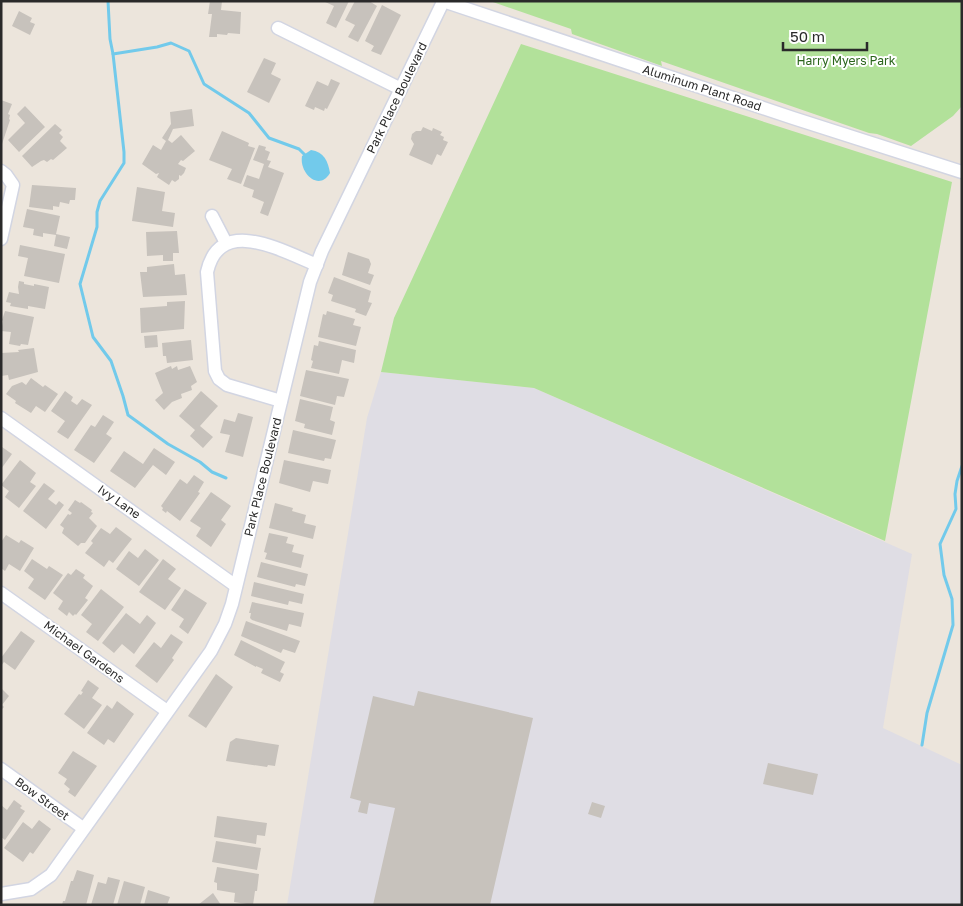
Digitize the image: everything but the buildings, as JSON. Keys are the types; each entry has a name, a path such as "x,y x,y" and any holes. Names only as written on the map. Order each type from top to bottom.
{"street":[{"name":"Park Place Boulevard","path":"1,894 31,889 51,874 211,651 225,624 232,604 310,282 443,1"},
{"name":"Aluminum Plant Road","path":"443,1 793,118 962,172"},
{"path":"278,28 401,89"},
{"path":"1,171 13,185 1,238"},
{"path":"212,216 226,243"},
{"path":"281,401 227,385 215,371 206,272 214,252 226,243 245,240 265,245 317,265"},
{"name":"Ivy Lane","path":"1,418 236,586"},
{"name":"Michael Gardens","path":"1,593 167,711"},
{"name":"Bow Street","path":"1,769 83,828"}],"shaded area":[{"path":"381,372 534,388 912,554 883,728 962,765 962,905 287,905 367,418"}],"green space":[{"name":"Harry Myers Park","path":"490,1 962,1 962,106 953,116 911,146 661,61 662,66 572,34 571,29"},
{"path":"521,44 952,182 885,541 534,388 381,372 394,318"}],"water":[{"path":"311,150 322,155 328,165 330,173 321,181 311,178 307,174 302,162 302,156"}],"waterway":[{"path":"108,1 110,39 124,163 100,201 97,212 97,227 80,284 93,337 111,361 128,415 168,444 200,462 212,472 226,478"},
{"path":"113,54 171,43 189,51 204,84 249,113 269,138 299,149 306,156"},
{"path":"922,745 927,713 953,625 952,599 944,575 940,544 956,509 955,494 962,466"}]}
